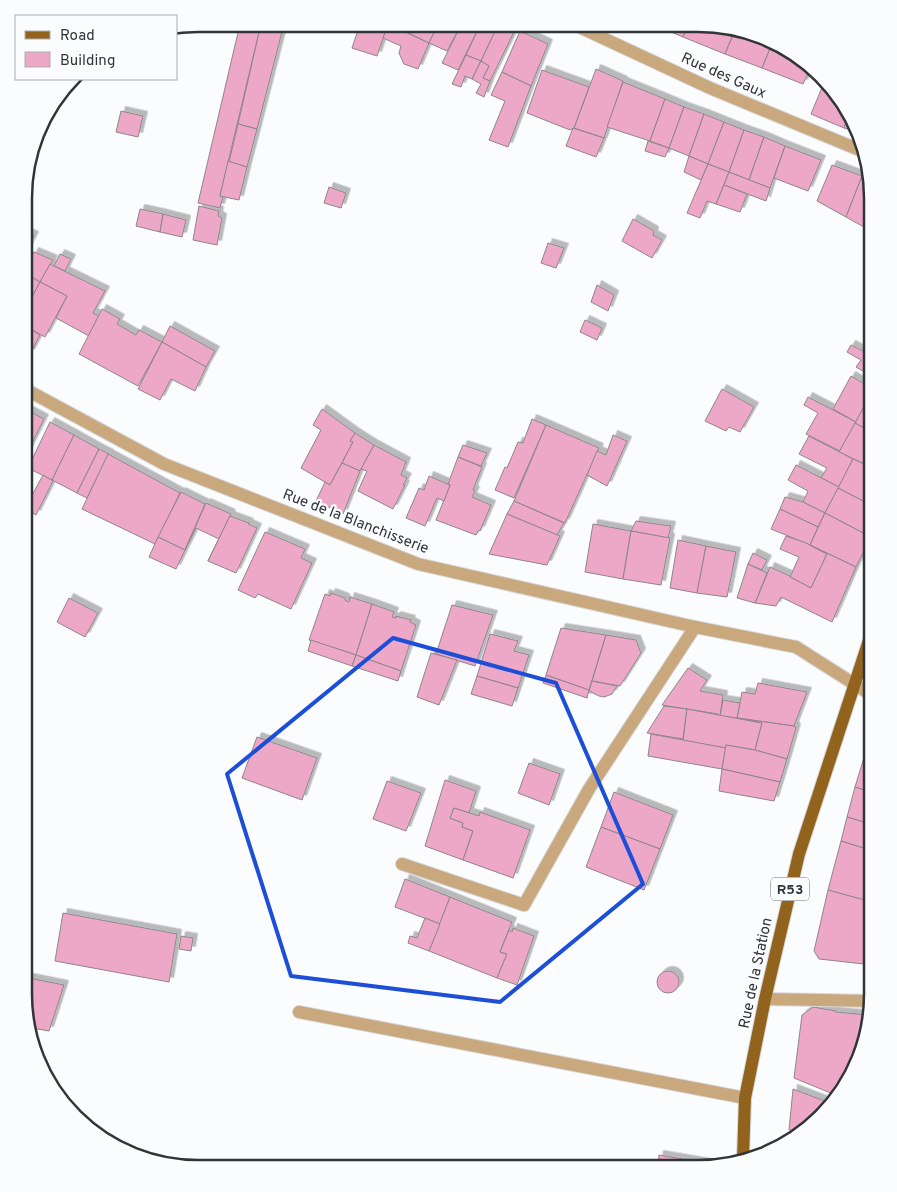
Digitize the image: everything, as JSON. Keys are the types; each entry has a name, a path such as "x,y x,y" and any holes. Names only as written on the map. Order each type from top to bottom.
{"main road":[{"name":"Rue de la Station","path":"743,1153 745,1098 798,854 864,658"}],"street":[{"name":"Rue des Gaux","path":"589,32 710,88 857,149"},
{"name":"Rue de la Blanchisserie","path":"32,393 164,464 418,564 695,627 796,647 864,690"},
{"path":"402,864 524,905 589,788 695,627"},
{"path":"765,999 864,1001"},
{"path":"299,1012 745,1098"}],"highlighted area":[{"path":"393,638 556,683 643,884 500,1002 291,976 227,774"}],"building":[{"path":"238,32 259,32 220,196 223,197 220,208 198,203"},
{"path":"259,32 282,32 257,129 238,124"},
{"path":"357,32 385,32 377,56 352,48"},
{"path":"385,32 405,32 429,43 418,69 404,64 399,53 401,46 383,38"},
{"path":"406,32 434,32 429,43"},
{"path":"434,32 457,32 447,51 429,43"},
{"path":"458,32 477,32 458,70 442,63"},
{"path":"477,32 495,32 481,61 466,55"},
{"path":"495,32 514,32 490,81 483,78 489,66 481,61"},
{"path":"520,32 548,44 531,86 502,72"},
{"path":"671,32 685,32 683,37"},
{"path":"685,32 732,36 725,54 683,37"},
{"path":"732,36 752,41 770,49 762,68 725,54"},
{"path":"770,49 791,61 808,74 803,84 762,68"},
{"path":"466,55 481,61 472,79 465,76 461,87 452,84"},
{"path":"481,61 489,66 483,78 490,81 484,97 476,93 481,84 472,79"},
{"path":"596,69 623,81 604,138 574,128"},
{"path":"542,70 589,87 574,128 570,130 527,113"},
{"path":"502,72 531,86 508,147 489,140 505,101 491,95"},
{"path":"623,82 665,99 650,141 607,127"},
{"path":"822,88 846,123 844,128 811,114"},
{"path":"665,99 684,107 669,148 650,141"},
{"path":"684,107 704,114 689,156 669,148"},
{"path":"121,111 143,116 138,137 116,132"},
{"path":"704,114 724,122 708,164 689,156"},
{"path":"724,122 744,130 729,172 708,164"},
{"path":"238,124 257,129 247,167 229,162"},
{"path":"573,128 604,138 596,157 566,146"},
{"path":"744,130 764,137 749,180 729,172"},
{"path":"764,137 785,146 770,188 749,180"},
{"path":"648,141 669,148 665,157 645,151"},
{"path":"785,146 821,160 808,191 774,178"},
{"path":"689,156 708,164 701,180 684,172"},
{"path":"228,161 247,167 239,200 220,196"},
{"path":"708,164 729,172 716,204 707,201 700,218 687,213"},
{"path":"832,165 862,176 846,217 817,201"},
{"path":"729,172 770,188 766,201 724,185"},
{"path":"862,176 864,227 846,217"},
{"path":"724,185 747,194 740,212 716,204"},
{"path":"329,187 346,193 341,208 324,203"},
{"path":"199,206 219,211 218,216 222,218 217,245 193,240"},
{"path":"140,209 163,214 160,232 136,226"},
{"path":"163,214 186,220 182,237 160,232"},
{"path":"633,219 654,231 653,235 662,240 652,258 622,241"},
{"path":"548,243 564,248 556,268 541,263"},
{"path":"34,252 53,260 40,282 32,277 32,256"},
{"path":"60,254 71,259 65,271 54,266"},
{"path":"50,264 105,291 93,313 99,316 89,336 56,318 67,296 40,282"},
{"path":"32,277 40,282 32,297"},
{"path":"40,282 67,296 45,337 32,330 32,297"},
{"path":"597,285 614,295 608,311 591,302"},
{"path":"102,309 120,319 117,324 136,335 139,330 162,342 138,386 79,354"},
{"path":"585,320 602,328 597,340 580,332"},
{"path":"170,326 215,351 206,367 162,342"},
{"path":"32,330 40,335 32,350"},
{"path":"162,342 206,367 195,391 171,379 160,400 138,389"},
{"path":"851,345 864,352 864,372 856,367 861,360 847,352"},
{"path":"851,376 864,384 864,406 856,422 833,409"},
{"path":"722,389 754,407 740,432 729,427 726,431 705,421"},
{"path":"808,397 856,422 840,451 806,434 818,413 804,405"},
{"path":"864,406 864,428 855,423"},
{"path":"322,409 355,433 350,441 353,442 330,485 301,468 321,430 313,425"},
{"path":"32,413 44,419 32,443"},
{"path":"532,419 546,425 514,498 495,490 518,442 523,443"},
{"path":"50,422 74,435 52,480 32,470 32,460"},
{"path":"855,423 864,428 864,464 839,452"},
{"path":"546,425 599,448 565,523 514,501"},
{"path":"355,433 374,445 360,471 342,463 353,442 350,441"},
{"path":"74,435 99,449 77,493 52,480"},
{"path":"613,435 627,441 607,486 587,475 597,451 606,455"},
{"path":"809,436 853,459 839,487 821,478 827,468 799,454"},
{"path":"374,445 406,462 401,475 407,478 393,509 358,491 367,471 361,469"},
{"path":"463,445 487,453 481,466 458,457"},
{"path":"99,449 109,454 87,498 77,493"},
{"path":"108,454 180,493 155,544 82,509"},
{"path":"458,457 482,467 472,497 491,505 480,531 476,535 436,520 450,485 448,484"},
{"path":"853,459 864,464 864,501 838,488"},
{"path":"342,463 360,471 343,514 316,501 325,482 330,485"},
{"path":"796,465 839,487 825,513 803,502 808,491 788,480"},
{"path":"43,475 53,481 36,515 32,513 32,496"},
{"path":"429,476 450,485 444,501 437,498 425,526 406,518 419,488 424,490"},
{"path":"838,488 864,501 864,533 825,513"},
{"path":"181,492 205,504 185,550 158,537"},
{"path":"785,497 803,502 825,513 818,527 780,509"},
{"path":"514,501 564,523 557,535 507,514"},
{"path":"206,503 231,514 219,539 196,528 185,550"},
{"path":"780,509 818,527 810,545 771,529"},
{"path":"825,513 864,533 864,551 856,567 810,545"},
{"path":"507,514 560,536 547,565 489,554"},
{"path":"230,516 257,528 236,573 208,561"},
{"path":"636,521 671,526 668,538 631,531"},
{"path":"593,524 631,531 623,579 585,572"},
{"path":"631,531 670,538 661,585 623,579"},
{"path":"265,532 305,549 301,558 312,563 291,609 258,594 255,598 238,590"},
{"path":"786,536 806,543 827,554 811,588 790,577 799,557 780,549"},
{"path":"158,537 185,550 176,569 149,557"},
{"path":"678,540 706,546 697,593 670,588"},
{"path":"810,545 856,567 832,622 781,597 776,606 755,603 770,567 811,588 827,554"},
{"path":"706,546 736,552 727,597 697,593"},
{"path":"753,553 767,560 762,570 748,564"},
{"path":"748,564 767,573 755,603 737,598"},
{"path":"331,593 345,598 349,602 350,597 372,604 356,655 309,640 325,594 330,596"},
{"path":"69,598 98,613 85,637 57,622"},
{"path":"372,604 394,612 392,617 396,618 396,616 411,620 410,622 416,625 401,671 356,655"},
{"path":"452,605 493,615 475,666 436,654"},
{"path":"561,628 606,635 589,690 546,675"},
{"path":"490,634 518,641 514,651 529,655 518,688 477,676"},
{"path":"606,635 636,640 641,653 620,686 592,681"},
{"path":"311,640 356,655 352,666 308,651"},
{"path":"431,653 457,660 439,705 417,697"},
{"path":"356,655 401,671 398,681 352,666"},
{"path":"688,668 707,680 700,691 723,695 720,716 718,714 662,705"},
{"path":"546,675 589,690 587,698 543,683"},
{"path":"477,676 518,688 512,706 471,694"},
{"path":"592,681 617,686 612,694 604,697 599,696 589,691"},
{"path":"758,683 807,692 794,726 737,718 742,692 755,694"},
{"path":"723,700 740,703 737,718 720,716"},
{"path":"664,706 687,709 683,739 647,733"},
{"path":"687,709 762,723 755,750 726,745 726,748 683,741"},
{"path":"737,718 794,726 796,728 787,759 755,750 762,723"},
{"path":"651,734 726,748 722,769 648,756"},
{"path":"257,737 317,758 302,800 242,778"},
{"path":"726,745 755,750 787,759 780,782 722,769"},
{"path":"864,758 864,790 855,787"},
{"path":"529,763 560,774 549,805 518,793"},
{"path":"722,769 780,782 774,801 719,791"},
{"path":"445,780 476,791 469,813 454,808 450,818 463,823 462,827 473,831 463,860 425,846"},
{"path":"387,781 421,793 406,831 373,819"},
{"path":"855,787 864,790 864,822 847,817"},
{"path":"614,792 673,815 660,849 601,827"},
{"path":"454,808 479,816 480,812 530,830 513,878 463,860 473,831 462,827 463,823 450,818"},
{"path":"847,817 864,822 864,848 841,841"},
{"path":"601,827 660,849 644,890 586,867"},
{"path":"841,841 864,848 864,900 828,890"},
{"path":"405,879 450,897 440,924 395,907"},
{"path":"828,890 864,900 864,964 819,959 814,951"},
{"path":"450,897 512,922 500,952 507,954 497,978 429,951"},
{"path":"63,913 177,934 169,982 55,961"},
{"path":"425,918 440,924 429,951 408,943 410,936 417,938"},
{"path":"513,928 534,936 517,985 497,978 507,954 500,952 509,930 512,932"},
{"path":"181,936 193,938 191,951 179,949"},
{"path":"668,971 678,978 679,982 672,992 668,993 658,986 657,982 664,972"},
{"path":"32,979 64,985 49,1031 37,1029"},
{"path":"813,1007 836,1012 863,1014 856,1047 847,1067 831,1093 794,1078 802,1015"},
{"path":"793,1089 825,1101 808,1118 792,1130 789,1130"},
{"path":"659,1155 688,1160 659,1160"}]}
